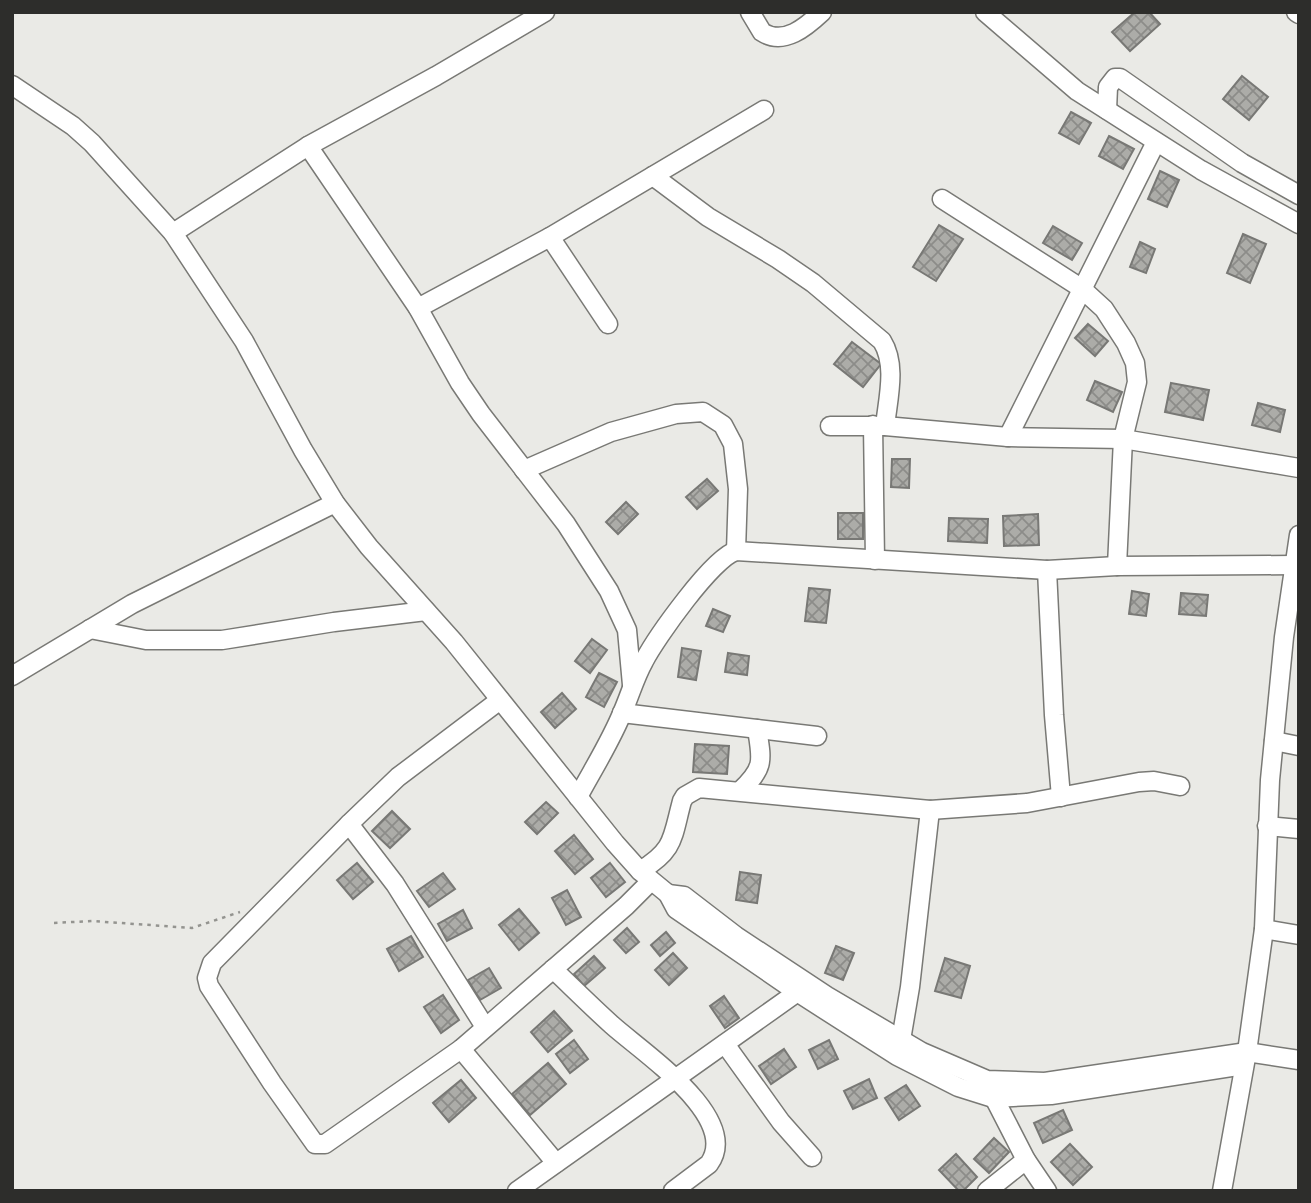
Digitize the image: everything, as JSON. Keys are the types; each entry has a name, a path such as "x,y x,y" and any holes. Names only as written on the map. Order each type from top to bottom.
{"street":[{"path":"173,233 308,146 545,12"},
{"path":"750,12 762,33 779,37 788,36 805,27 822,12"},
{"path":"985,12 1077,91 1201,170 1299,224"},
{"path":"1107,110 1108,87 1115,78 1120,78 1242,163 1299,195"},
{"path":"12,85 92,143 173,233 244,341 335,503 578,797 646,876 668,894 676,909 803,988 922,1052 987,1080 1045,1082 1139,1074 1246,1059 1299,1060"},
{"path":"418,307 550,237 764,110"},
{"path":"1008,437 1156,142"},
{"path":"308,146 418,307 460,383 566,524 609,590 627,630 632,688"},
{"path":"653,176 708,217 787,265 882,341 888,355 890,372 879,425 875,561"},
{"path":"942,199 1082,288 1112,320 1135,363 1137,382 1124,439 1117,566"},
{"path":"550,237 608,324"},
{"path":"524,470 611,432 650,420 693,411 703,412 723,425 733,444 738,489 736,551"},
{"path":"830,426 879,425 1008,437 1124,439 1299,468"},
{"path":"12,676 170,585 335,503"},
{"path":"1222,1191 1246,1059 1264,929 1267,826 1274,741 1292,638 1294,565 1299,535"},
{"path":"578,797 622,713 650,651 687,599 718,561 729,553 736,551 1047,570 1117,566 1294,565"},
{"path":"1047,570 1060,797"},
{"path":"90,629 146,640 222,640 426,611"},
{"path":"500,700 398,777 348,824 212,963 207,978 209,986 315,1144 322,1145 330,1141 461,1049 553,969 646,876 668,849 685,796 699,788 930,810 1027,803 1139,782 1154,781 1180,786"},
{"path":"622,713 817,736"},
{"path":"740,791 754,777 761,763 757,729"},
{"path":"1274,741 1299,746"},
{"path":"901,1040 910,988 930,810"},
{"path":"348,824 395,884 485,1027"},
{"path":"1267,826 1299,829"},
{"path":"1264,929 1299,935"},
{"path":"553,969 674,1079 698,1104 713,1128 717,1141 716,1152 709,1164 673,1191"},
{"path":"517,1191 803,988"},
{"path":"803,988 897,1056 958,1087 993,1098 1051,1095 1139,1074"},
{"path":"725,1044 781,1122 812,1157"},
{"path":"461,1049 556,1163"},
{"path":"987,1080 993,1098 1046,1191"},
{"path":"987,1191 1026,1160"}],"path":[{"path":"54,923 92,921 192,929 240,912"}],"building":[{"path":"1135,12 1149,12 1160,24 1130,51 1112,32"},
{"path":"1242,76 1268,97 1249,120 1223,99"},
{"path":"1071,112 1091,123 1079,144 1059,133"},
{"path":"1109,136 1134,149 1123,169 1099,156"},
{"path":"1160,171 1179,180 1167,207 1148,199"},
{"path":"939,225 963,239 936,281 913,267"},
{"path":"1053,226 1082,243 1072,260 1043,243"},
{"path":"1243,234 1266,244 1250,283 1227,273"},
{"path":"1140,242 1155,249 1146,273 1130,267"},
{"path":"1088,324 1108,341 1095,356 1075,338"},
{"path":"852,342 881,364 863,387 834,364"},
{"path":"1095,381 1122,392 1113,412 1087,400"},
{"path":"1171,383 1209,390 1203,420 1165,412"},
{"path":"1258,403 1285,410 1280,432 1252,425"},
{"path":"892,459 910,459 909,488 891,487"},
{"path":"707,479 718,491 697,509 686,497"},
{"path":"626,502 638,514 618,534 606,522"},
{"path":"838,513 863,513 863,539 838,539"},
{"path":"1038,514 1039,545 1004,546 1003,516"},
{"path":"949,518 988,519 987,543 948,541"},
{"path":"809,588 830,590 826,623 805,621"},
{"path":"1132,591 1149,594 1146,616 1129,614"},
{"path":"1181,593 1208,595 1206,616 1179,614"},
{"path":"713,609 730,616 723,632 706,626"},
{"path":"592,639 607,650 590,673 575,661"},
{"path":"682,648 701,651 696,680 678,677"},
{"path":"728,653 749,656 747,675 725,672"},
{"path":"599,673 617,682 604,707 586,697"},
{"path":"562,693 576,709 555,728 541,712"},
{"path":"695,744 729,746 727,774 693,772"},
{"path":"546,802 558,813 537,834 525,822"},
{"path":"392,811 410,829 390,848 372,831"},
{"path":"574,835 593,859 575,874 555,851"},
{"path":"357,863 373,882 353,899 337,880"},
{"path":"610,863 625,882 606,897 591,878"},
{"path":"740,872 761,875 757,903 736,900"},
{"path":"443,873 455,889 429,907 417,891"},
{"path":"567,890 581,917 566,925 552,898"},
{"path":"519,909 539,933 519,950 499,925"},
{"path":"463,910 472,928 447,941 438,924"},
{"path":"627,928 639,942 626,953 614,940"},
{"path":"666,932 675,943 660,956 651,945"},
{"path":"411,936 423,957 399,971 387,949"},
{"path":"836,946 854,953 843,980 825,973"},
{"path":"673,953 687,968 669,985 655,970"},
{"path":"594,956 605,968 584,986 574,974"},
{"path":"945,958 970,966 961,998 935,991"},
{"path":"489,968 501,988 480,1000 468,980"},
{"path":"443,995 459,1020 441,1033 424,1007"},
{"path":"724,996 739,1018 725,1028 710,1006"},
{"path":"554,1011 572,1031 548,1052 531,1032"},
{"path":"574,1040 588,1059 570,1073 556,1054"},
{"path":"829,1040 838,1059 818,1069 809,1050"},
{"path":"784,1049 796,1067 771,1084 759,1066"},
{"path":"548,1063 566,1084 530,1115 512,1094"},
{"path":"869,1079 877,1098 853,1109 844,1091"},
{"path":"461,1080 476,1098 449,1122 433,1103"},
{"path":"906,1085 920,1106 899,1120 885,1098"},
{"path":"1063,1110 1072,1130 1043,1143 1034,1123"},
{"path":"994,1138 1009,1152 989,1173 974,1159"},
{"path":"1070,1144 1092,1167 1073,1185 1051,1162"},
{"path":"956,1154 977,1177 963,1191 959,1191 939,1170"}]}
